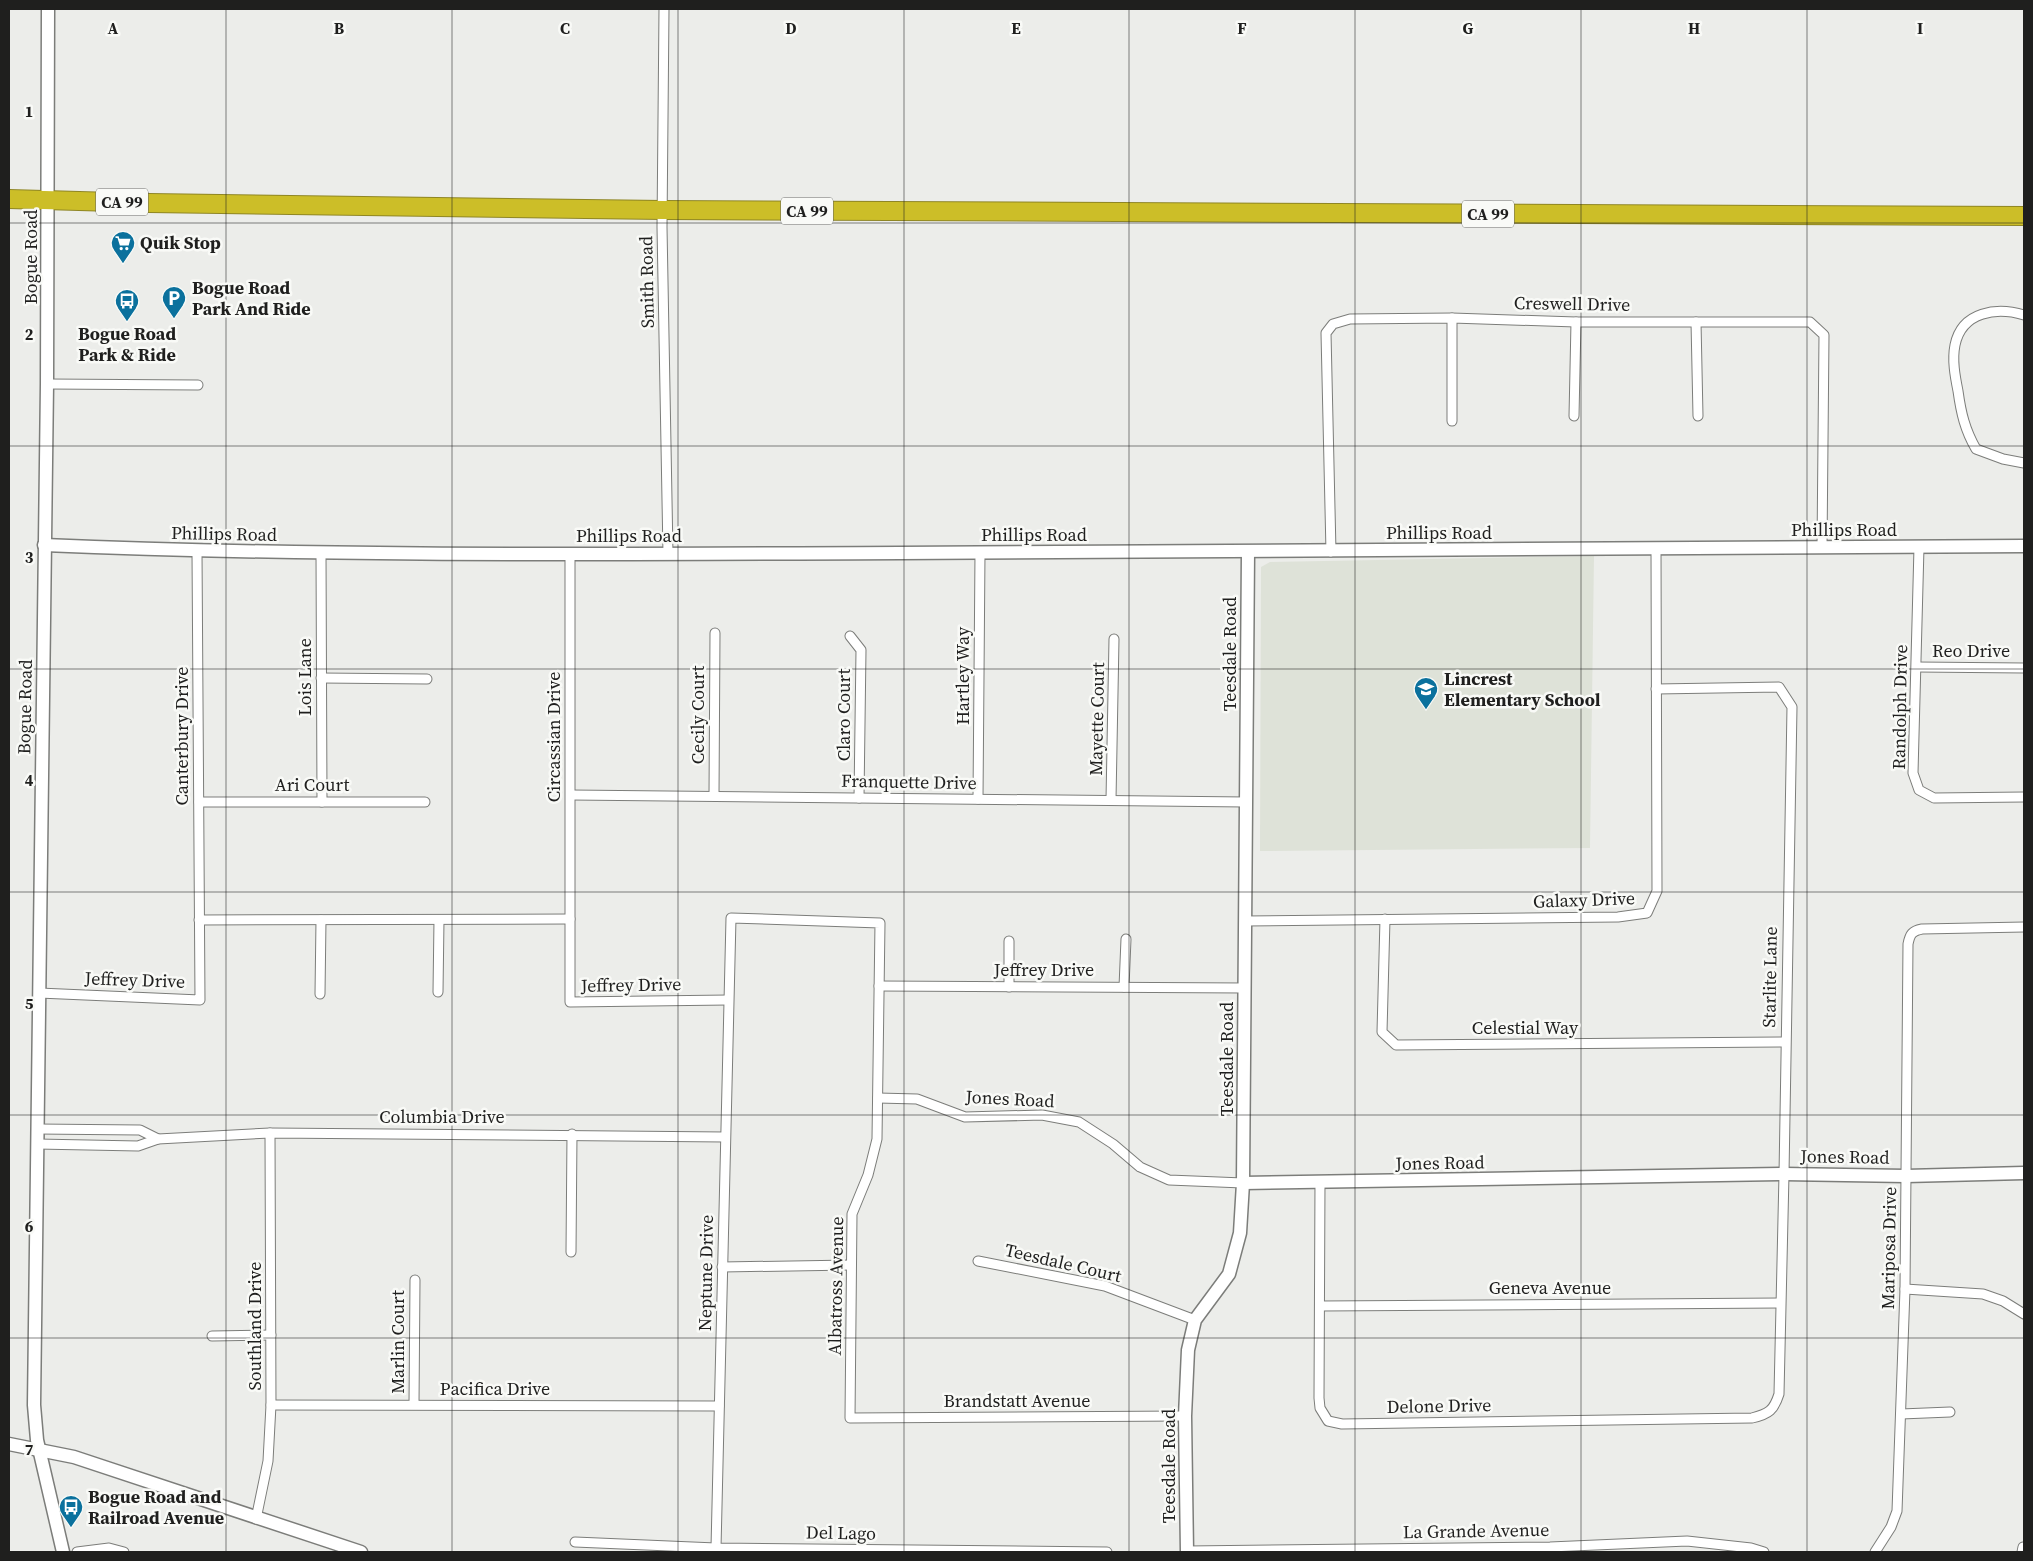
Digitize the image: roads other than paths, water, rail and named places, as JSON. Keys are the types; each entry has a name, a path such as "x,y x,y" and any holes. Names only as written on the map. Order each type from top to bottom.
{"highway":[{"name":"CA 99","path":"9,199 662,210 2024,216"}],"street":[{"name":"Bogue Road","path":"48,9 49,200 34,1405 39,1449 63,1552"},
{"name":"Smith Road","path":"664,9 662,210 668,554"},
{"path":"2024,315 1997,310 1984,313 1969,321 1956,343 1954,356 1955,376 1963,421 1976,450 2003,459 2024,462"},
{"path":"1452,318 1452,421"},
{"name":"Creswell Drive","path":"1331,552 1326,333 1333,324 1350,319 1452,318 1576,322 1810,322 1824,335 1822,548"},
{"path":"1574,416 1576,322"},
{"path":"1696,322 1698,416"},
{"path":"47,384 198,385"},
{"name":"Phillips Road","path":"44,545 197,552 570,554 1331,552 2024,546"},
{"name":"Randolph Drive","path":"1919,547 1913,773 1919,790 1934,798 2024,797"},
{"name":"Galaxy Drive","path":"1245,921 1618,917 1647,914 1657,892 1656,549"},
{"name":"Canterbury Drive","path":"197,552 199,920"},
{"name":"Lois Lane","path":"321,552 322,802"},
{"name":"Teesdale Road","path":"1187,1552 1185,1416 1188,1350 1195,1320 1229,1274 1240,1233 1243,1183 1248,552"},
{"name":"Hartley Way","path":"978,799 980,553"},
{"name":"Circassian Drive","path":"570,554 570,919"},
{"name":"Cecily Court","path":"714,796 715,633"},
{"name":"Claro Court","path":"850,636 860,650 860,798"},
{"name":"Mayette Court","path":"1112,800 1114,639"},
{"name":"Reo Drive","path":"1917,667 2024,668"},
{"path":"321,678 427,679"},
{"name":"Starlite Lane","path":"1656,689 1779,688 1792,707 1779,1394"},
{"name":"Franquette Drive","path":"571,795 1246,802"},
{"name":"Ari Court","path":"199,802 425,802"},
{"path":"728,1000 731,918 880,923 879,986"},
{"path":"199,920 570,919"},
{"name":"Jeffrey Drive","path":"570,919 570,1002 728,1000"},
{"name":"Celestial Way","path":"1385,919 1382,1032 1396,1045 1785,1042"},
{"name":"Jeffrey Drive","path":"39,993 200,1000 199,920"},
{"path":"320,994 321,920"},
{"path":"438,992 439,920"},
{"name":"Mariposa Drive","path":"1875,1552 1892,1527 1897,1511 1905,1289 1908,944 1910,935 1914,930 1922,929 2024,926"},
{"path":"1124,987 1126,939"},
{"path":"1009,941 1009,986"},
{"name":"Jeffrey Drive","path":"879,986 1245,988"},
{"name":"Albatross Avenue","path":"850,1418 852,1214 868,1175 877,1139 879,986"},
{"name":"Neptune Drive","path":"716,1548 728,1000"},
{"name":"Jones Road","path":"878,1098 917,1100 965,1117 1042,1115 1079,1122 1113,1144 1140,1167 1169,1180 1243,1183 1784,1174 1906,1176 2024,1173"},
{"name":"Columbia Drive","path":"37,1129 140,1130 158,1139"},
{"name":"Columbia Drive","path":"37,1144 138,1146 158,1139 270,1132 725,1137"},
{"name":"Southland Drive","path":"256,1519 268,1460 271,1405 270,1132"},
{"path":"571,1252 572,1134"},
{"name":"Delone Drive","path":"1320,1182 1320,1408 1328,1421 1332,1423 1752,1418 1771,1412 1779,1394"},
{"name":"Teesdale Court","path":"978,1261 1105,1286 1195,1320"},
{"path":"722,1267 852,1265"},
{"name":"Marlin Court","path":"414,1404 415,1280"},
{"path":"1905,1289 1983,1294 2003,1301 2024,1314"},
{"name":"Geneva Avenue","path":"1320,1306 1780,1303"},
{"path":"212,1336 271,1335"},
{"name":"Pacifica Drive","path":"271,1405 719,1406"},
{"path":"1901,1414 1950,1412"},
{"name":"Brandstatt Avenue","path":"850,1418 1185,1416"},
{"path":"9,1444 74,1457 256,1519 361,1552"},
{"name":"Del Lago","path":"575,1542 813,1550 1107,1552"},
{"name":"La Grande Avenue","path":"1187,1552 1550,1550 1687,1542 1751,1548 1764,1552"},
{"path":"77,1552 109,1548 124,1552"}],"place":[{"name":"Quik Stop","path":"123,264"},
{"name":"Bogue Road Park And Ride","path":"174,319"},
{"name":"Bogue Road Park & Ride","path":"127,322"},
{"name":"Lincrest Elementary School","path":"1426,710"},
{"name":"Bogue Road and Railroad Avenue","path":"71,1528"}]}
